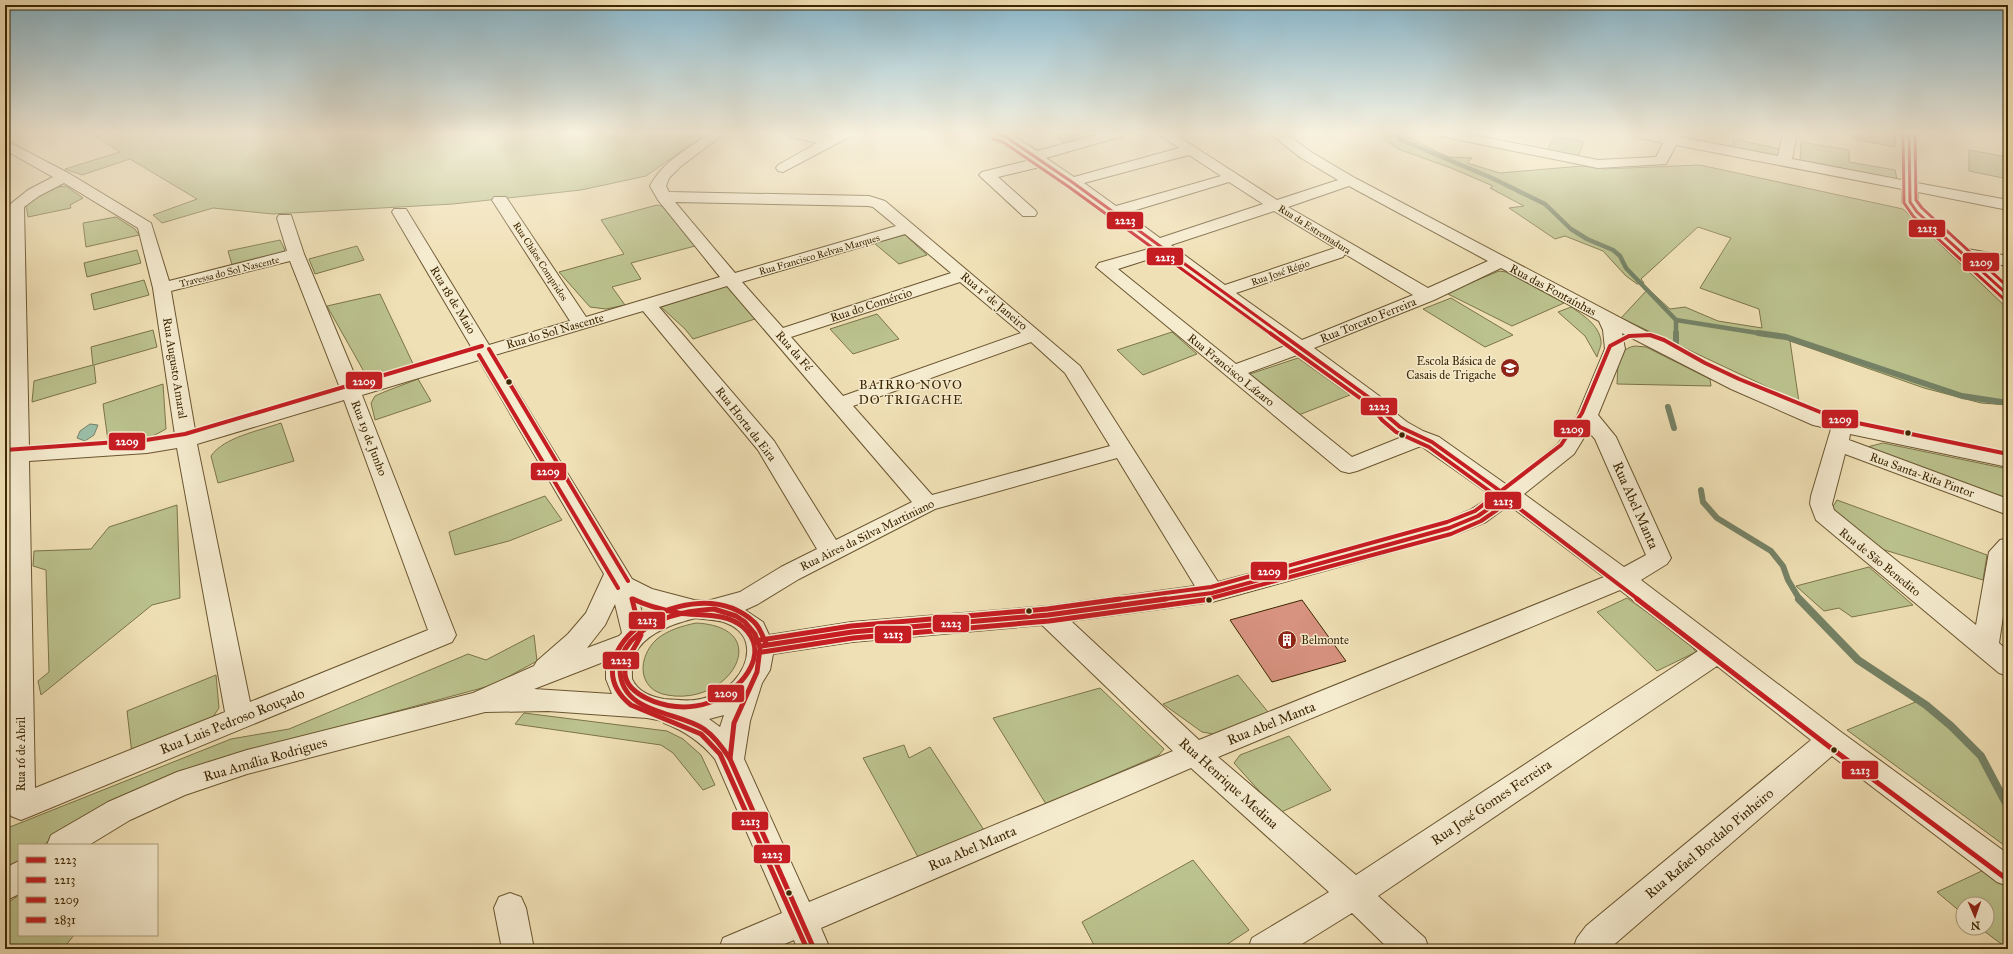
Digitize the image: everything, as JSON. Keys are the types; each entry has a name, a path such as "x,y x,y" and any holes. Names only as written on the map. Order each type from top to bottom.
{"street":[{"name":"Rua 16 de Abril","path":"21,807 12,456 16,206 26,197 43,186 64,178"},
{"name":"Rua Augusto Amaral","path":"66,178 145,226 162,288 186,440 240,718"},
{"path":"661,178 658,186 663,197"},
{"path":"990,178 1029,213"},
{"path":"1066,178 1375,402 1381,411 1418,439 1432,442 1508,496 1518,501 1623,579 1716,653 2008,872"},
{"path":"1072,182 1088,178"},
{"name":"Rua da Estremadura","path":"1234,178 1276,206 1428,296"},
{"name":"Rua das Fontaínhas","path":"1344,178 1607,319 1738,385 1820,420 1839,434"},
{"path":"1865,178 2008,205"},
{"path":"1910,178 1910,202 1917,212 2008,295"},
{"path":"1113,212 1223,180"},
{"name":"Rua Francisco Lázaro","path":"1350,181 1105,267 1349,466 1418,439"},
{"name":"Rua 1º de Janeiro","path":"663,197 869,201 879,204 1034,335 1073,370 1121,450 1212,593"},
{"name":"Rua da Fé","path":"663,197 731,280 927,504"},
{"name":"Rua Chãos Compridos","path":"500,200 581,323"},
{"name":"Rua 18 de Maio","path":"400,212 620,580 632,639"},
{"name":"Rua 19 de Junho","path":"285,218 296,254 351,391 443,636"},
{"name":"Rua Francisco Relvas Marques","path":"731,280 907,228"},
{"name":"Rua José Régio","path":"1223,291 1337,253"},
{"path":"1961,253 2008,261"},
{"name":"Travessa do Sol Nascente","path":"162,288 296,254"},
{"name":"Rua Torcato Ferreira","path":"1233,372 1300,348 1428,296 1501,262"},
{"name":"Rua do Comércio","path":"779,335 963,275"},
{"name":"Rua do Sol Nascente","path":"12,456 147,446 186,440 731,280"},
{"name":"Rua Horta da Eira","path":"647,304 766,446 831,552"},
{"path":"1607,319 1612,330 1615,349"},
{"path":"839,404 1034,335"},
{"path":"761,646 852,632 1048,615 1212,593 1449,528 1478,516 1508,496 1566,449 1587,416 1615,349 1621,344 1631,341 1652,342"},
{"name":"Rua Abel Manta","path":"735,949 802,919 1195,754 1623,579 1659,558 1605,437 1587,416"},
{"path":"1839,434 2008,460"},
{"name":"Rua Santa-Rita Pintor","path":"1839,434 2008,507"},
{"name":"Rua de São Benedito","path":"1839,434 1822,496 1821,504 1824,514 2008,666"},
{"name":"Rua Aires da Silva Martiniano","path":"704,609 735,604 749,598 784,576 927,504 1121,450"},
{"path":"1985,647 2001,552 2008,546"},
{"path":"536,676 577,641 596,618 620,580 645,597 727,612 740,617 750,625 757,635 761,646 759,665 738,712 732,733 730,759"},
{"path":"704,609 679,612 663,617 648,625 632,639 620,660 618,673 621,685 632,697 655,710 686,719 704,729 721,744 730,759 814,949"},
{"name":"Rua Henrique Medina","path":"1048,615 1195,754 1354,894 1413,949"},
{"name":"Rua Luis Pedroso Rouçado","path":"21,807 443,636"},
{"name":"Rua Amália Rodrigues","path":"64,844 119,811 177,785 247,762 479,703 536,676 632,639"},
{"name":"Rua José Gomes Ferreira","path":"1264,949 1354,894 1716,653"},
{"path":"655,710 678,714 698,712 719,706 736,696 750,684"},
{"name":"Rua Amália Rodrigues","path":"479,703 548,700 655,710"},
{"name":"Rua Rafael Bordalo Pinheiro","path":"1589,949 1598,937 1831,740"},
{"path":"5,886 18,877"},
{"path":"510,908 518,949"}],"shaded area":[{"path":"161,178 639,178 581,190 453,204 273,214 213,208 162,223 153,215 197,199"},
{"path":"1473,178 1758,178 1903,209 2008,309 2008,405 1981,403 1924,388 1790,341 1799,402 1621,318 1648,289 1670,309 1685,307 1718,321 1762,328 1759,309 1700,288 1731,238 1698,227 1641,279 1644,283 1637,284 1626,276 1603,251 1565,236 1555,239 1509,208 1524,206 1490,188 1493,186"},
{"path":"66,186 83,198 70,205 71,208 28,217 26,205 50,188"},
{"path":"657,205 662,206 695,246 631,263 641,279 612,287 625,305 606,309 590,307 559,272 624,254 601,220"},
{"path":"116,217 135,229 139,235 86,247 83,223"},
{"path":"905,235 927,255 899,264 874,243"},
{"path":"280,240 285,250 276,257 233,268 228,251"},
{"path":"357,246 364,260 315,274 309,259"},
{"path":"137,250 141,263 87,277 84,263"},
{"path":"1499,271 1506,272 1564,303 1512,326 1446,293"},
{"path":"144,280 149,295 94,310 91,294"},
{"path":"723,286 728,287 755,319 693,339 685,329 661,307"},
{"path":"380,294 415,368 381,377 367,377 327,306"},
{"path":"1451,298 1513,335 1485,347 1423,309"},
{"path":"1571,307 1590,321 1600,335 1601,343 1597,357 1585,336 1558,312"},
{"path":"877,314 899,339 853,354 830,329"},
{"path":"153,330 157,347 94,365 96,383 32,402 34,381 93,365 91,347"},
{"path":"1172,332 1197,354 1143,375 1117,350"},
{"path":"1635,346 1646,347 1710,379 1711,386 1617,384 1618,366 1621,355 1624,351"},
{"path":"1298,358 1350,395 1296,416 1247,375"},
{"path":"418,379 431,401 375,420 371,403 375,396"},
{"path":"163,384 166,429 153,436 108,441 103,404"},
{"path":"281,423 294,461 218,483 211,456 217,449 233,439"},
{"path":"90,424 98,425 94,435 85,441 77,438 80,431"},
{"path":"1883,443 2008,469 2008,507 1867,447"},
{"path":"545,496 562,520 509,541 455,555 449,532"},
{"path":"1837,500 1987,555 1983,580 1878,548 1832,508"},
{"path":"177,505 180,598 152,605 41,695 38,681 49,672 46,570 33,566 34,551 91,549 109,527"},
{"path":"1869,567 1913,605 1852,617 1839,608 1824,611 1796,586"},
{"path":"1627,598 1689,642 1696,652 1657,671 1597,612"},
{"path":"696,623 720,628 734,638 739,651 736,665 725,679 710,689 690,696 667,695 657,692 650,687 645,680 643,672 643,663 650,646 657,639 670,631"},
{"path":"534,635 537,661 493,685 213,761 118,798 45,844 18,844 18,863 5,871 5,829 231,739 289,729 468,654 486,660"},
{"path":"216,675 219,708 206,727 132,754 127,711"},
{"path":"1238,675 1268,712 1213,734 1202,732 1163,704"},
{"path":"1100,688 1164,749 1159,755 1046,804 993,718"},
{"path":"1918,701 1946,723 1974,749 1996,786 2008,813 2008,848 1847,730"},
{"path":"524,713 667,731 683,739 701,755 715,785 703,790 673,753 661,745 515,724"},
{"path":"1289,736 1331,790 1279,813 1234,763 1240,755"},
{"path":"904,745 909,758 930,747 984,830 918,857 863,758"},
{"path":"1193,860 1249,930 1220,949 1096,949 1082,922"},
{"path":"1986,869 2008,886 2008,949 1991,936 1995,936 1995,896 1955,896 1955,907 1937,892"},
{"path":"18,896 18,936 73,936 63,949 5,949 5,905"}],"building":[{"name":"Belmonte","path":"1302,600 1346,661 1272,682 1230,620"}],"waterway":[{"path":"1491,178 1545,204 1571,229 1587,239 1613,250 1620,256 1626,268 1676,320"},
{"path":"1676,320 1764,334"},
{"path":"1676,320 1676,343"},
{"path":"1758,333 1786,337 1962,396 2008,403"},
{"path":"1668,407 1674,428"},
{"path":"1701,490 1703,502 1717,518 1771,551 1783,566 1788,580 1800,600"},
{"path":"1799,599 1858,660 1926,705 1951,726 1981,756 2008,807"}],"transit line":[{"name":"2213","path":"1055,178 1371,406 1382,420 1396,432 1429,447 1503,501 1516,506 1827,745 2004,877"},
{"name":"2223","path":"1065,178 1375,402 1386,415 1400,427 1416,436 1432,442 1507,496"},
{"name":"2213","path":"1904,178 1904,203 1913,216 2004,299"},
{"name":"2831","path":"1910,178 1910,202 1917,212 2008,295"},
{"name":"2209","path":"1916,178 1916,200 1922,208 2008,287"},
{"name":"2209","path":"760,640 851,626 1047,609 1211,587 1447,522 1475,511 1561,445 1582,413 1610,346 1624,337 1639,334 1657,337 1705,363 1756,386 1790,401 1843,420 2008,454"},
{"name":"2209","path":"5,450 146,440 185,434 482,346"},
{"name":"2209","path":"489,349 628,581"},
{"name":"2209","path":"479,355 618,588"},
{"name":"2223","path":"761,646 852,632 1048,615 1212,593 1449,528 1478,516 1507,496"},
{"name":"2213","path":"762,652 853,638 1049,621 1213,599 1451,534 1481,521 1510,501"},
{"name":"2209","path":"632,599 647,605 670,611 725,618 737,623 743,627 752,638 756,649 754,661 749,672 730,691 719,698 700,705 668,705 653,701 640,695 629,686 625,674 627,662 641,635 632,599"},
{"name":"2213","path":"766,643 756,624 739,611 721,604 703,603 683,605 665,611 648,620 633,632 621,646 614,662 612,672 616,689 622,698 631,705 642,711 692,729 709,741 720,754 807,949"},
{"name":"2223","path":"714,609 736,616 745,622 755,634 760,648 757,672 738,711 734,723 730,759 725,751 704,729 680,718 654,710 631,697 624,687 620,674 620,661 622,656 631,641 640,632 659,620 669,616 690,611 714,609"},
{"name":"2223","path":"730,759 814,949"}],"place":[{"name":"Escola Básica de Casais de Trigache","path":"1510,368"},
{"name":"Belmonte","path":"1287,640"}],"district":[{"name":"BAIRRO NOVO DO TRIGACHE","path":"911,392"}]}
